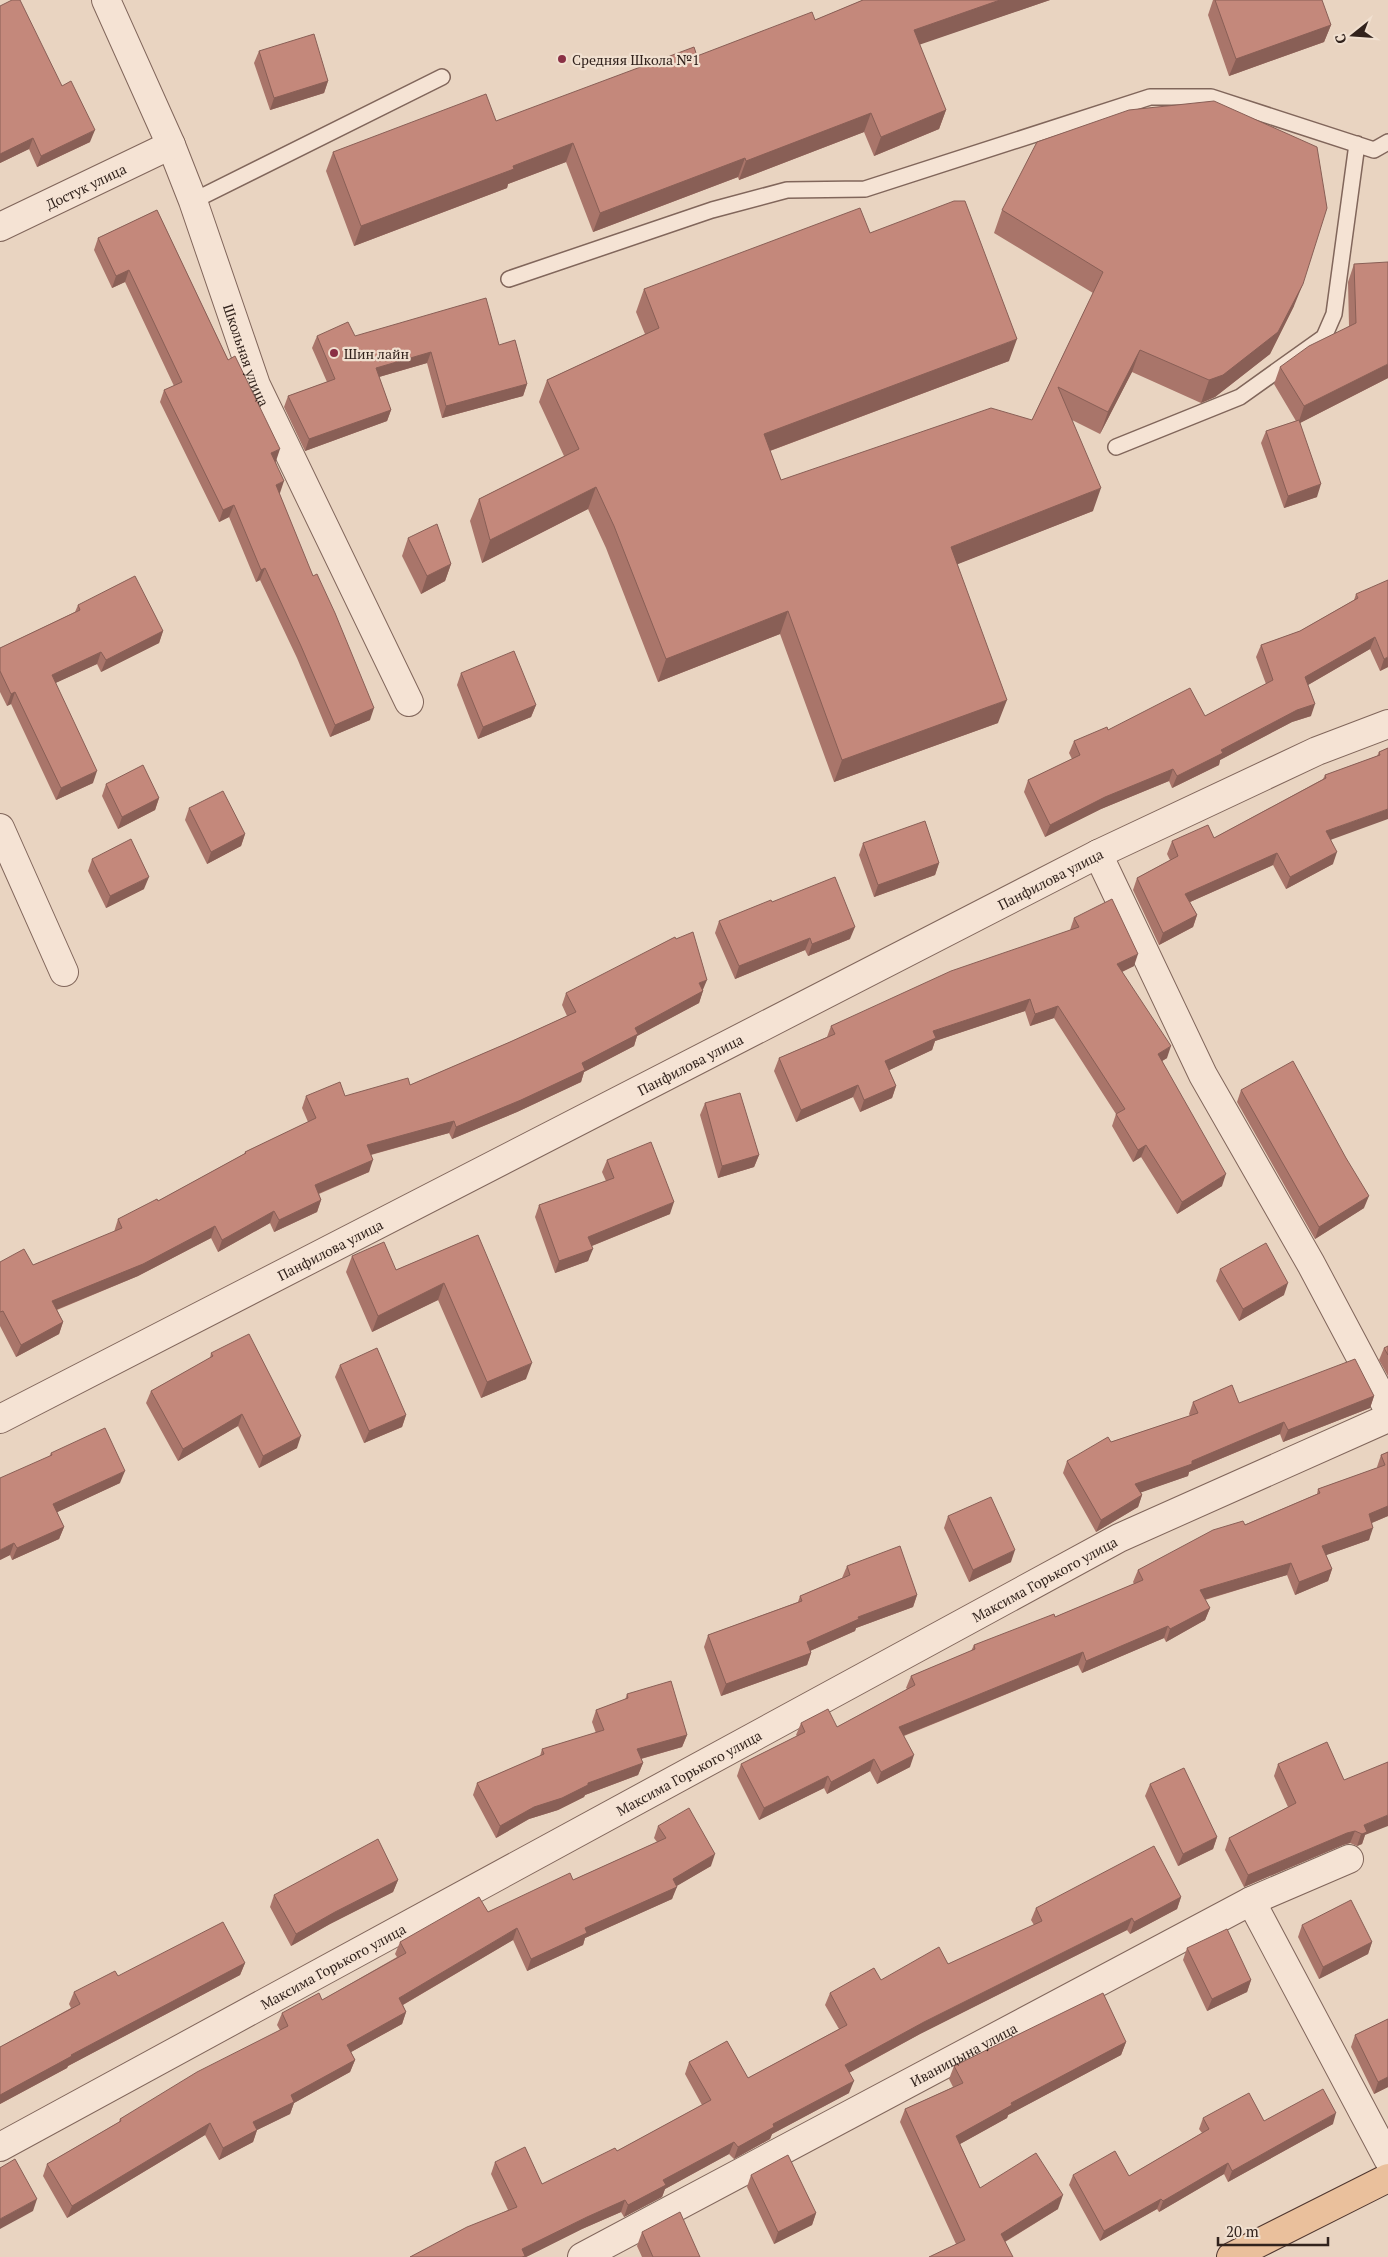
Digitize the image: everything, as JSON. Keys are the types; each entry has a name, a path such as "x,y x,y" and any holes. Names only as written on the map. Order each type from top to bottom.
{"main road":[{"path":"1231,2257 1388,2178"}],"street":[{"name":"Школьная улица","path":"106,0 172,145 256,385 409,702"},
{"name":"Достук улица","path":"0,227 172,145"},
{"name":"Панфилова улица","path":"0,1419 1098,854 1317,751 1388,724"},
{"path":"0,828 64,972"},
{"path":"1098,854 1203,1075 1311,1264 1388,1409"},
{"name":"Максима Горького улица","path":"0,2147 1119,1538 1388,1418"},
{"name":"Иваницына улица","path":"582,2257 1251,1901 1348,1860"},
{"path":"1251,1901 1388,2160"}],"lane":[{"path":"193,201 442,77"},
{"path":"509,279 712,210 787,190 864,189 1150,97 1211,97 1374,150 1388,142"},
{"path":"1116,447 1240,397 1324,337 1334,314 1357,144"}],"building":[{"path":"12,0 20,0 62,86 71,81 95,130 41,156 33,138 0,154 0,6"},
{"path":"863,0 1000,0 914,30 946,110 881,137 871,113 746,161 745,158 600,213 573,143 513,166 514,169 361,226 333,152 486,94 496,121 694,47 697,56 812,12 815,20"},
{"path":"1215,0 1322,0 1331,25 1236,59"},
{"path":"314,34 328,81 274,98 259,51"},
{"path":"1214,101 1317,147 1327,208 1303,284 1278,332 1223,375 1209,380 1140,350 1108,412 1058,387 1101,488 951,547 1007,700 842,760 788,611 666,659 614,526 596,487 490,540 479,499 579,449 547,380 659,328 644,289 860,208 870,233 954,201 965,201 1017,339 764,434 781,480 991,408 1032,420 1103,272 1002,210 1037,142 1129,110"},
{"path":"157,210 228,360 235,356 280,449 271,453 284,481 276,485 313,576 317,574 374,708 335,725 265,568 261,570 234,505 223,510 164,390 182,382 129,270 116,276 98,238"},
{"path":"1388,262 1388,364 1304,406 1280,367 1309,346 1356,323 1354,264"},
{"path":"486,298 499,345 515,340 527,384 446,406 431,352 376,368 391,410 309,439 288,396 335,379 317,336 348,322 355,336"},
{"path":"1299,420 1321,484 1288,496 1266,431"},
{"path":"437,524 451,564 427,576 408,538"},
{"path":"135,576 163,631 106,660 101,652 52,675 97,771 61,788 15,692 11,694 0,671 0,648 80,610 78,605"},
{"path":"1388,580 1388,657 1384,659 1375,637 1305,677 1315,704 1297,710 1221,750 1223,753 1177,776 1173,769 1105,797 1050,825 1028,780 1080,755 1074,741 1107,727 1108,730 1190,688 1205,716 1273,680 1261,645 1300,631 1358,598 1356,594"},
{"path":"514,651 536,705 483,727 461,673"},
{"path":"1388,748 1388,809 1326,831 1337,852 1290,877 1277,853 1185,894 1197,915 1163,933 1137,878 1178,856 1172,841 1208,825 1214,838 1326,778 1325,775 1380,755 1379,752"},
{"path":"143,765 159,798 122,817 106,784"},
{"path":"223,791 245,834 211,852 189,808"},
{"path":"925,821 939,863 878,885 863,843"},
{"path":"131,839 149,877 110,896 92,859"},
{"path":"835,877 855,927 812,944 810,938 739,966 719,921"},
{"path":"1112,899 1138,954 1117,964 1171,1046 1158,1054 1226,1174 1182,1202 1146,1145 1138,1150 1116,1114 1125,1109 1058,1006 1035,1014 1030,999 933,1031 936,1038 885,1061 896,1086 864,1100 858,1085 801,1110 779,1058 835,1034 831,1026 951,971 1079,927 1074,918"},
{"path":"693,932 707,980 699,983 703,991 635,1028 638,1034 582,1063 585,1070 521,1100 456,1127 454,1121 367,1145 373,1160 315,1185 321,1200 279,1220 274,1211 222,1240 215,1226 143,1264 52,1301 63,1322 21,1345 3,1311 0,1312 0,1262 24,1249 33,1265 122,1228 118,1219 157,1199 158,1201 245,1152 316,1118 306,1096 340,1082 345,1096 408,1078 410,1085 576,1012 566,993 675,937 676,939"},
{"path":"1293,1061 1369,1196 1319,1227 1241,1090"},
{"path":"740,1093 759,1155 722,1166 705,1103"},
{"path":"651,1142 674,1202 588,1237 593,1249 559,1261 539,1205 614,1178 607,1160"},
{"path":"478,1235 532,1363 487,1382 444,1283 378,1316 352,1256 384,1242 396,1270"},
{"path":"1266,1243 1288,1283 1243,1309 1220,1269"},
{"path":"249,1334 301,1436 263,1456 242,1414 183,1449 151,1391 213,1356 211,1353"},
{"path":"1388,1346 1388,1355 1384,1348"},
{"path":"377,1348 406,1415 369,1431 340,1365"},
{"path":"1355,1359 1374,1396 1288,1430 1284,1422 1192,1461 1192,1464 1135,1484 1142,1495 1101,1520 1067,1461 1108,1437 1111,1442 1198,1413 1193,1402 1232,1385 1239,1403"},
{"path":"105,1428 125,1471 53,1504 64,1527 17,1548 14,1543 0,1550 0,1478 52,1455 51,1453"},
{"path":"1388,1452 1388,1506 1369,1514 1373,1528 1322,1546 1332,1569 1299,1582 1291,1563 1200,1590 1210,1608 1170,1629 1168,1626 1086,1661 1083,1652 899,1727 914,1755 881,1772 874,1759 831,1782 828,1776 764,1808 741,1764 805,1732 801,1723 828,1709 837,1727 915,1685 911,1676 975,1649 974,1645 1054,1614 1055,1617 1143,1580 1138,1570 1213,1530 1243,1521 1245,1525 1320,1493 1318,1489 1385,1465 1381,1455"},
{"path":"991,1497 1015,1550 973,1570 948,1516"},
{"path":"900,1546 917,1595 858,1617 859,1619 807,1642 811,1653 726,1684 708,1635 802,1601 800,1596 850,1575 847,1566"},
{"path":"671,1681 687,1735 637,1749 643,1763 588,1783 588,1785 562,1798 534,1807 500,1826 477,1783 544,1754 542,1749 604,1730 596,1710 628,1698 627,1694"},
{"path":"1327,1742 1344,1780 1388,1762 1388,1815 1364,1825 1367,1832 1362,1834 1355,1831 1347,1833 1248,1875 1229,1838 1296,1803 1278,1764"},
{"path":"1184,1768 1217,1837 1183,1854 1150,1784"},
{"path":"689,1808 715,1854 673,1879 677,1887 585,1928 587,1933 531,1959 517,1928 399,1998 406,2012 347,2045 355,2060 291,2095 294,2102 253,2122 257,2130 223,2148 210,2123 72,2206 47,2164 121,2121 120,2119 197,2072 288,2026 282,2013 319,1993 322,2000 406,1953 400,1942 479,1897 488,1912 570,1873 573,1880 666,1838 658,1826"},
{"path":"378,1839 398,1880 296,1934 274,1895"},
{"path":"1154,1846 1181,1897 1134,1922 1132,1918 924,2022 845,2065 854,2081 773,2124 774,2127 738,2147 734,2142 663,2180 666,2185 628,2205 625,2200 522,2249 525,2256 410,2257 467,2227 517,2207 495,2162 525,2147 542,2184 615,2148 617,2151 711,2100 689,2062 727,2041 748,2078 847,2025 830,1993 874,1968 881,1980 939,1947 948,1964 1042,1921 1036,1908"},
{"path":"1351,1900 1372,1942 1323,1967 1302,1925"},
{"path":"223,1922 245,1963 71,2055 0,2095 0,2047 80,2004 74,1992 115,1971 118,1976"},
{"path":"1227,1929 1251,1980 1212,1999 1187,1948"},
{"path":"1103,1993 1126,2042 1011,2103 1012,2105 956,2136 980,2188 1036,2153 1063,2195 1001,2234 1013,2257 929,2257 965,2240 905,2109 963,2083 954,2066"},
{"path":"1388,2019 1388,2077 1378,2082 1355,2035"},
{"path":"1323,2089 1336,2113 1232,2171 1228,2163 1163,2201 1161,2199 1104,2231 1073,2175 1115,2151 1129,2176 1209,2129 1203,2118 1249,2093 1264,2121"},
{"path":"788,2155 816,2213 778,2232 751,2175"},
{"path":"15,2159 37,2199 0,2219 0,2168"},
{"path":"680,2212 700,2257 653,2257 642,2232"}],"place":[{"name":"Средняя Школа №1","path":"562,59"},
{"name":"Шин лайн","path":"334,353"}]}
